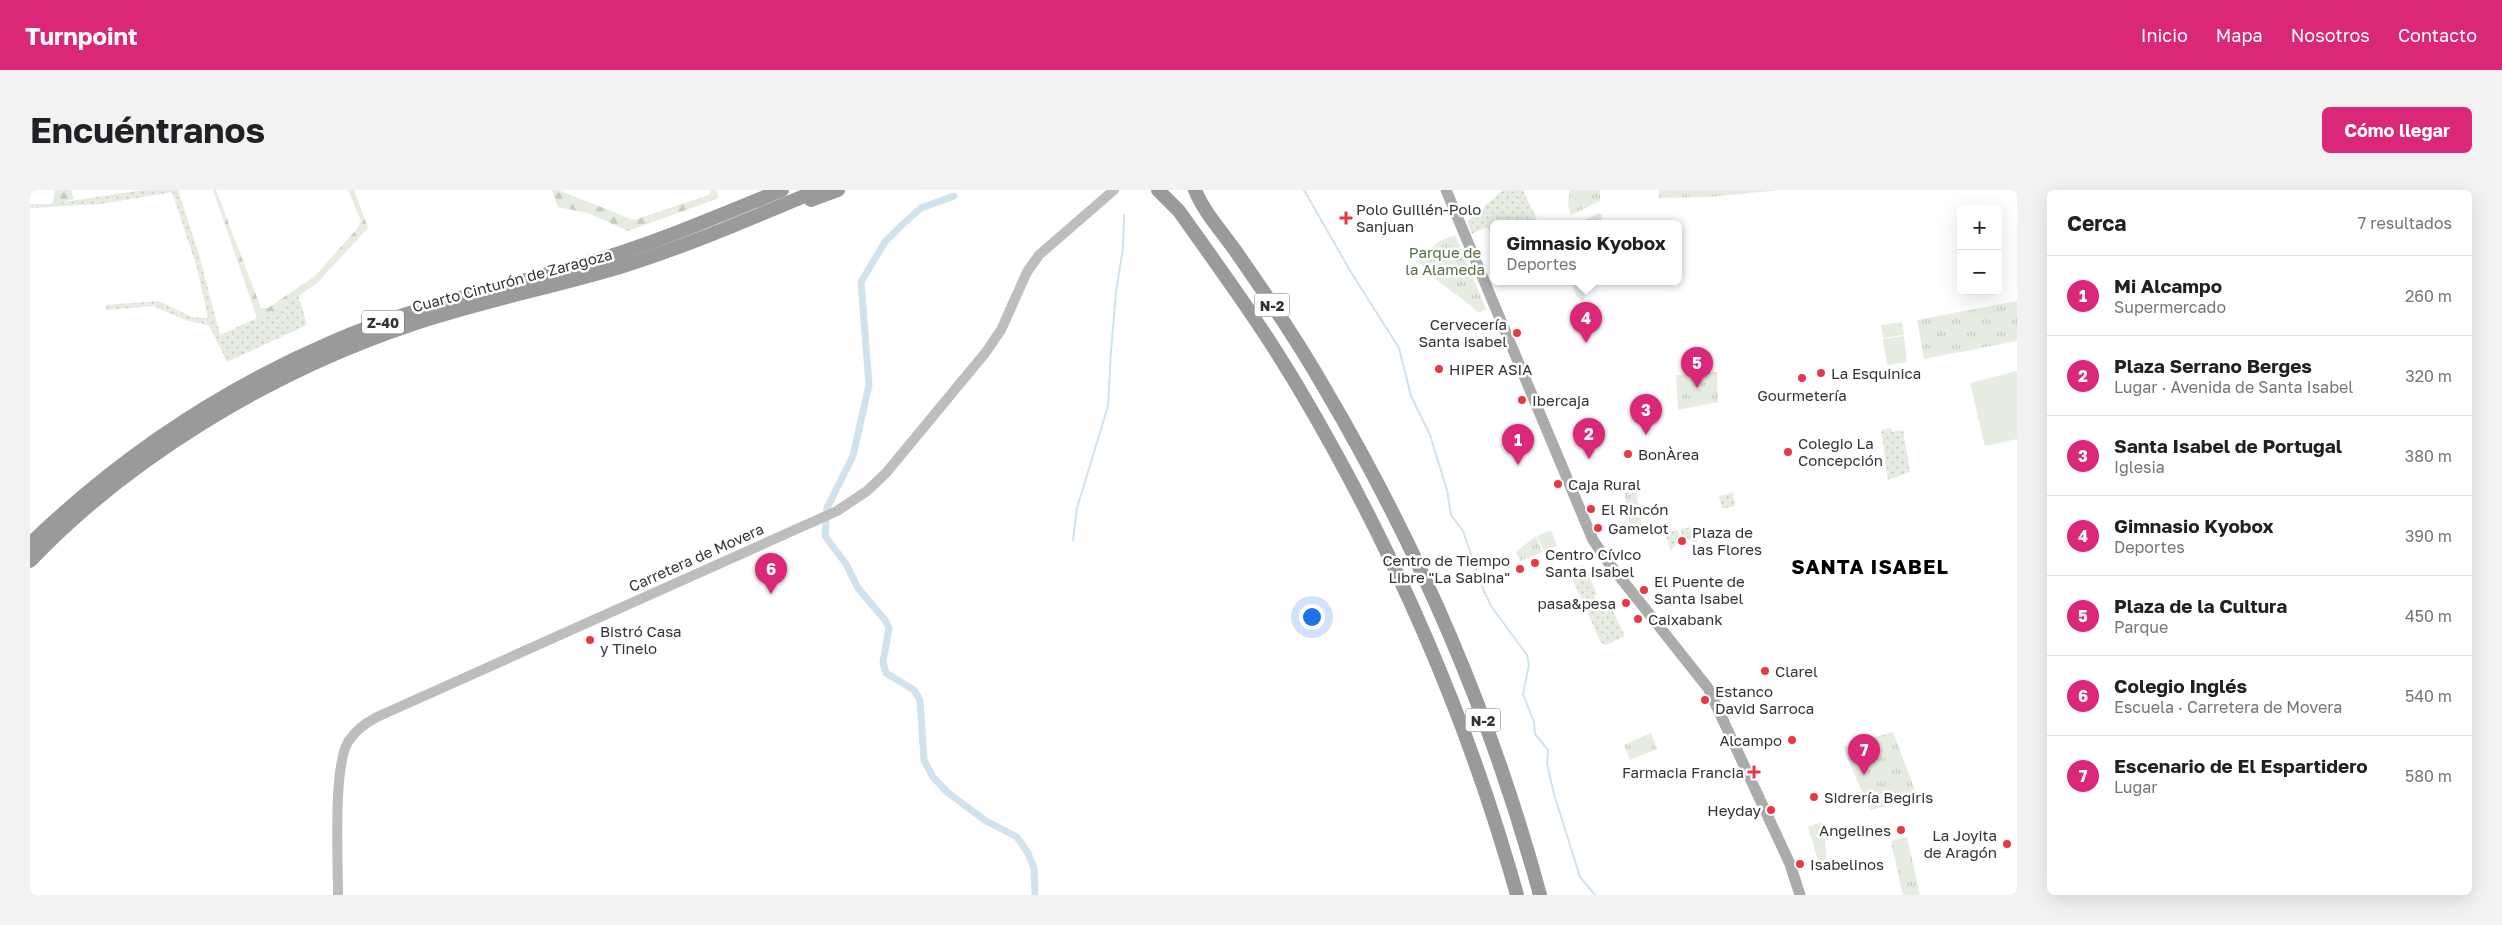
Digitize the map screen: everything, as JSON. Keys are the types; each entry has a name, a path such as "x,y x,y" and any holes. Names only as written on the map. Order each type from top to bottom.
{"highway":[{"name":"Z-40","path":"30,544 81,498 134,456 175,428 261,376 331,342 404,314 612,255 685,230 782,190"},
{"name":"Cuarto Cinturón de Zaragoza","path":"30,561 89,506 141,466 208,421 304,368 407,326 621,267 819,190"},
{"path":"756,216 768,217 838,190"},
{"name":"N-2","path":"1158,190 1174,204 1249,311 1297,386 1371,519 1407,593 1446,682 1472,753 1517,895"},
{"name":"N-2","path":"1195,190 1300,349 1344,421 1422,570 1462,663 1489,735 1540,895"}],"main road":[{"path":"1093,208 1099,190"},
{"name":"Carretera de Movera","path":"338,895 340,768 348,742 360,728 377,717 855,501 886,473 994,341 1018,287 1039,255 1114,190"},
{"path":"1446,190 1593,540 1708,688 1790,864 1800,895"},
{"path":"1781,847 1794,895"}],"green space":[{"path":"55,190 71,190 74,199 53,204"},
{"path":"144,190 178,190 199,254 220,335 257,318 271,314 298,294 307,325 227,362 209,325 188,321 153,306 106,310 106,305 158,301 192,317 208,318 197,268 172,192 101,204 30,208 30,204 49,204"},
{"path":"213,190 216,190 261,308 268,308 315,276 357,229 361,221 348,190 354,190 368,228 316,284 271,314 257,318"},
{"path":"552,190 558,190 634,220 709,195 711,190 716,190 719,198 628,231 588,213 558,207"},
{"path":"1503,190 1523,190 1537,220 1490,220 1490,232 1488,227 1472,234 1467,221"},
{"path":"1570,190 1600,190 1600,201 1571,215 1568,205"},
{"path":"1659,190 1781,190 1710,197 1659,198"},
{"path":"1599,213 1602,215 1602,220 1585,220"},
{"name":"Parque de la Alameda","path":"1455,235 1486,309 1478,313 1416,261 1440,241"},
{"path":"1572,285 1595,285 1582,301 1578,298"},
{"path":"2017,301 2017,341 1924,359 1917,320"},
{"path":"1902,322 1904,335 1883,338 1881,325"},
{"path":"1904,336 1907,362 1887,365 1883,339"},
{"path":"2017,371 2017,439 1985,446 1970,383"},
{"path":"1717,372 1718,402 1678,410 1676,375"},
{"path":"1891,428 1892,432 1903,430 1910,472 1888,480 1881,430"},
{"path":"1635,483 1642,527 1631,529 1623,485"},
{"path":"1733,493 1735,506 1722,509 1719,496"},
{"path":"1693,527 1697,543 1683,538 1680,529"},
{"path":"1551,530 1557,546 1544,551 1537,536"},
{"path":"1678,530 1680,538 1671,551 1665,533"},
{"path":"1536,536 1542,552 1520,561 1516,552"},
{"path":"1583,565 1597,594 1594,596 1602,612 1611,608 1625,636 1606,645 1601,643 1572,578 1573,569"},
{"path":"1893,732 1918,798 1870,810 1843,747"},
{"path":"1651,733 1657,749 1630,760 1624,745"},
{"path":"1821,822 1826,829 1838,827 1839,835 1825,841 1827,867 1820,867 1808,827"},
{"path":"1907,837 1920,895 1903,895 1891,841"},
{"path":"1906,838 1913,869 1900,871 1893,841"}],"waterway":[{"path":"1304,190 1352,274 1399,348 1411,396 1430,435 1447,490 1451,515 1463,531 1483,589 1491,606 1527,655 1529,665 1523,694 1534,722 1535,734 1548,750 1547,764 1554,794 1580,877 1595,895"},
{"path":"954,196 921,208 902,225 885,242 861,282 869,385 853,456 827,508 825,536 846,564 858,588 885,620 889,628 883,662 886,673 914,690 920,700 924,760 933,777 947,792 986,821 1017,837 1028,853 1034,868 1035,895"},
{"path":"1073,540 1077,508 1108,406 1116,292 1123,248 1124,215"}],"place":[{"name":"Polo Guillén-Polo Sanjuan","path":"1346,218"},
{"name":"Cervecería Santa isabel","path":"1517,333"},
{"name":"Gimnasio Kyobox","path":"1586,343"},
{"name":"HIPER ASIA","path":"1439,369"},
{"name":"La Esquinica","path":"1821,373"},
{"name":"Gourmetería","path":"1802,378"},
{"name":"Plaza de la Cultura","path":"1697,388"},
{"name":"Ibercaja","path":"1522,400"},
{"name":"Santa Isabel de Portugal","path":"1646,435"},
{"name":"Colegio La Concepción","path":"1788,452"},
{"name":"BonÀrea","path":"1628,454"},
{"name":"Plaza Serrano Berges","path":"1589,459"},
{"name":"Mi Alcampo","path":"1518,465"},
{"name":"Caja Rural","path":"1558,484"},
{"name":"El Rincón","path":"1591,509"},
{"name":"Gamelot","path":"1598,528"},
{"name":"Plaza de las Flores","path":"1682,541"},
{"name":"Centro Cívico Santa Isabel","path":"1535,563"},
{"name":"Centro de Tiempo Libre \"La Sabina\"","path":"1520,569"},
{"name":"El Puente de Santa Isabel","path":"1644,590"},
{"name":"Colegio Inglés","path":"771,594"},
{"name":"pasa&pesa","path":"1626,603"},
{"name":"Caixabank","path":"1638,619"},
{"name":"Bistró Casa y Tinelo","path":"590,640"},
{"name":"Clarel","path":"1765,671"},
{"name":"Estanco David Sarroca","path":"1705,700"},
{"name":"Alcampo","path":"1792,740"},
{"name":"Farmacia Francia","path":"1754,772"},
{"name":"Escenario de El Espartidero","path":"1864,775"},
{"name":"Sidrería Begiris","path":"1814,797"},
{"name":"Heyday","path":"1771,810"},
{"name":"Angelines","path":"1901,830"},
{"name":"La Joyita de Aragón","path":"2007,844"},
{"name":"Isabelinos","path":"1800,864"}],"district":[{"name":"SANTA ISABEL","path":"1870,566"}]}
